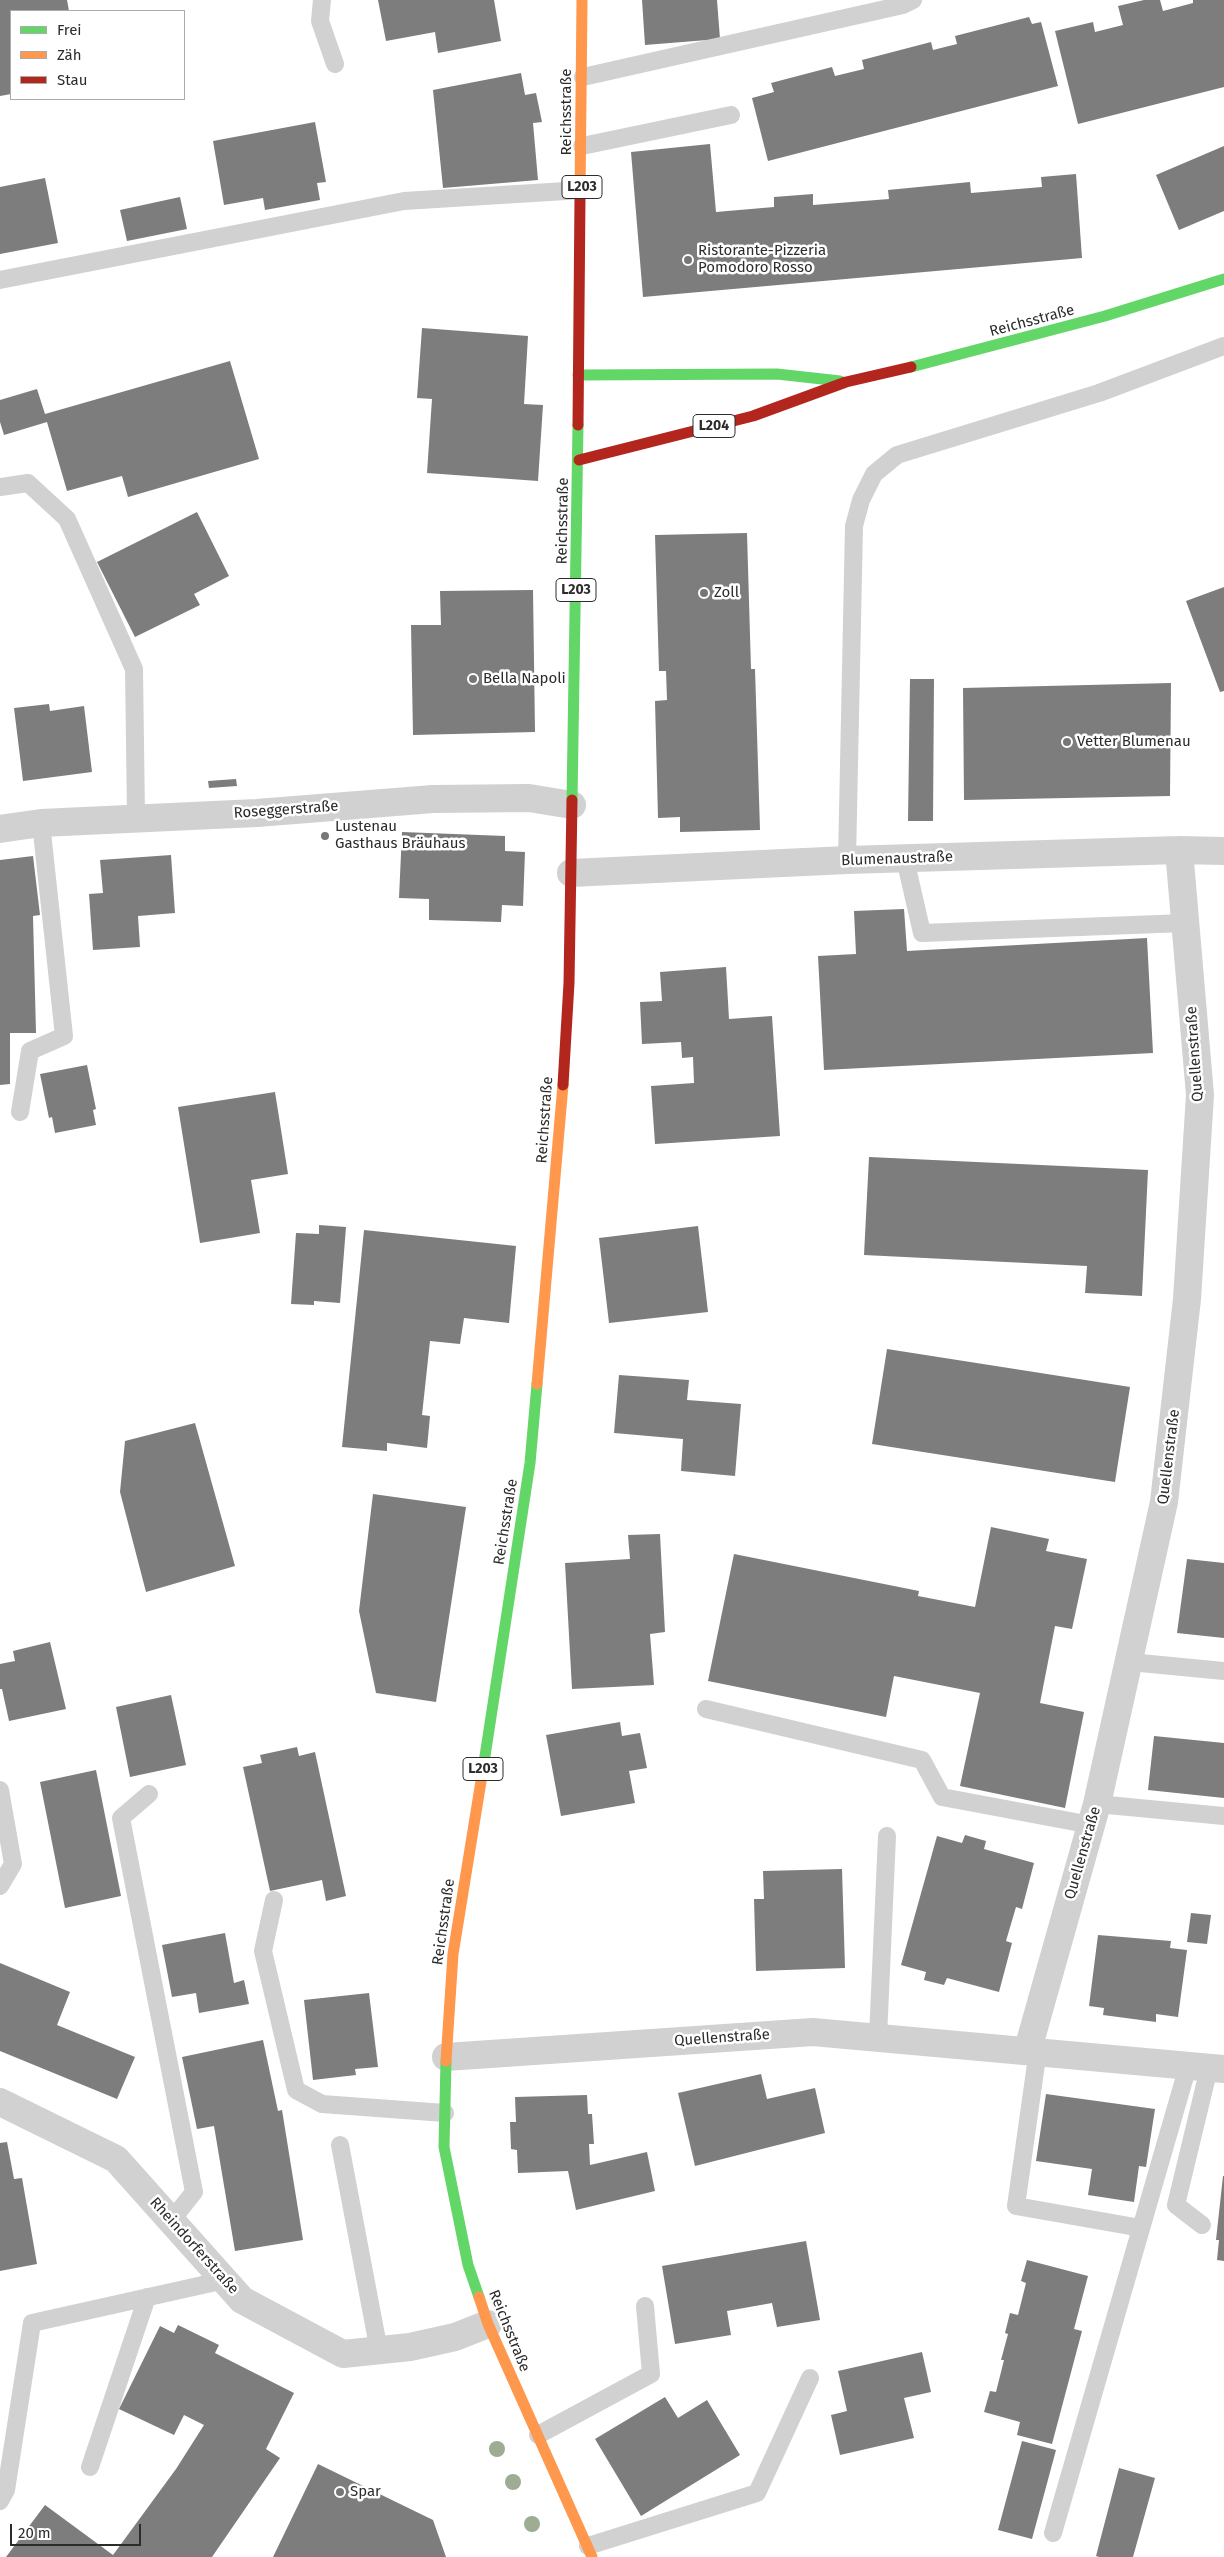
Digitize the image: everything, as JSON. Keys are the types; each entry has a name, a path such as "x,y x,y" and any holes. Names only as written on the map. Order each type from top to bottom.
{"main road":[{"name":"Reichsstraße","path":"582,0 582,190 578,375 579,460 569,983 560,1130 530,1463 453,1954 446,2057 444,2147 466,2256 488,2324 590,2551"},
{"name":"Reichsstraße","path":"579,460 753,416 846,382 984,349 1105,316 1224,279"},
{"name":"Reichsstraße","path":"578,375 777,374 846,382"}],"street":[{"name":"Roseggerstraße","path":"0,829 41,824 257,813 433,799 529,798 572,805"},
{"name":"Blumenaustraße","path":"571,873 847,860 1179,850 1224,851"},
{"name":"Quellenstraße","path":"1033,2050 1094,1814 1130,1662 1164,1502 1187,1298 1200,1095 1179,850"},
{"name":"Quellenstraße","path":"446,2057 813,2032 1033,2050 1207,2068"},
{"name":"Rheindorferstraße","path":"0,2102 116,2160 242,2300 343,2354 410,2347 454,2337 488,2324"}],"lane":[{"path":"322,0 320,21 335,64"},
{"path":"583,77 903,5 913,0"},
{"path":"582,146 731,115"},
{"path":"0,280 404,201 582,190"},
{"path":"847,860 854,526 861,500 874,474 897,455 1099,393 1224,346"},
{"path":"0,487 28,483 67,519 134,668 136,818"},
{"path":"20,1112 30,1051 64,1036 41,824"},
{"path":"905,859 922,933 1185,923"},
{"path":"1130,1662 1224,1671"},
{"path":"706,1709 922,1760 942,1798 1094,1814 1224,1816"},
{"path":"0,1790 13,1864 0,1886"},
{"path":"149,1794 121,1818 194,2192 171,2221"},
{"path":"878,2037 887,1836"},
{"path":"274,1900 263,1951 296,2090 322,2104 445,2113"},
{"path":"1033,2050 1016,2206 1141,2228"},
{"path":"1202,2225 1176,2205 1207,2068"},
{"path":"1053,2533 1141,2228 1207,2068"},
{"path":"340,2145 379,2351"},
{"path":"0,2501 6,2490 32,2323 225,2280"},
{"path":"90,2467 146,2297"},
{"path":"538,2435 651,2374 645,2306"},
{"path":"590,2551 756,2493 810,2378"}],"building":[{"path":"0,0 67,0 69,10 10,10 10,94 0,96"},
{"path":"378,0 494,0 501,41 438,53 435,32 386,41"},
{"path":"642,0 717,0 720,39 645,45"},
{"path":"1144,0 1160,0 1163,11 1193,3 1193,0 1224,0 1224,87 1078,124 1055,31 1093,22 1095,32 1123,25 1118,6"},
{"path":"1029,17 1032,24 1041,22 1058,86 768,161 752,98 774,92 771,83 832,67 835,76 864,69 862,60 931,42 933,50 957,44 955,36"},
{"path":"521,73 525,95 536,93 542,122 533,123 538,180 443,188 433,90"},
{"path":"315,122 326,182 317,183 320,200 265,210 263,198 224,205 213,141"},
{"path":"710,144 716,212 774,207 774,197 813,194 813,205 889,199 888,190 970,182 971,193 1042,187 1041,177 1076,174 1082,258 643,297 631,152"},
{"path":"1224,146 1224,211 1179,230 1156,175"},
{"path":"45,178 58,243 0,254 0,187"},
{"path":"180,197 187,229 127,241 120,210"},
{"path":"422,328 528,336 524,404 543,405 538,481 427,473 432,399 417,398"},
{"path":"230,361 259,459 128,497 122,476 67,491 47,422 4,435 0,422 0,400 37,389 45,414"},
{"path":"197,512 229,576 194,594 200,605 135,637 97,562"},
{"path":"747,533 751,669 755,669 760,830 680,832 680,817 658,818 655,701 667,700 666,671 659,671 655,535"},
{"path":"1224,587 1224,691 1220,692 1186,601"},
{"name":"Bella Napoli","path":"533,590 535,732 413,735 411,625 441,625 440,591"},
{"path":"910,679 934,679 933,821 908,821"},
{"name":"Vetter Blumenau","path":"1171,683 1170,796 964,800 963,688"},
{"path":"49,704 50,711 84,706 92,772 23,781 14,708"},
{"path":"236,779 237,786 209,788 208,781"},
{"path":"402,832 505,836 505,851 525,852 523,906 502,905 501,922 429,920 429,899 399,898"},
{"path":"171,855 175,913 138,916 140,947 93,950 89,894 103,893 100,860"},
{"path":"33,856 40,915 33,916 36,1033 10,1033 10,1084 0,1085 0,860"},
{"path":"904,909 907,951 1147,938 1153,1053 824,1070 818,956 856,954 854,911"},
{"path":"726,967 729,1019 772,1016 780,1136 655,1144 651,1086 694,1083 693,1057 682,1058 681,1042 642,1044 640,1002 662,1001 660,972"},
{"path":"87,1065 96,1109 93,1110 96,1125 55,1133 52,1117 49,1118 40,1074"},
{"path":"275,1092 288,1174 251,1180 260,1233 200,1243 178,1107"},
{"path":"869,1157 1148,1170 1142,1296 1085,1293 1087,1266 864,1255"},
{"path":"319,1225 346,1227 340,1303 314,1301 314,1305 291,1304 296,1233 319,1234"},
{"path":"698,1226 708,1312 609,1323 599,1238"},
{"path":"364,1230 516,1246 509,1323 464,1318 460,1344 430,1341 422,1415 430,1416 427,1448 387,1443 387,1451 342,1447"},
{"path":"887,1349 1130,1387 1115,1482 872,1444"},
{"path":"619,1375 689,1380 687,1400 741,1404 735,1476 681,1471 683,1439 614,1433"},
{"path":"195,1423 235,1566 146,1592 120,1492 125,1441"},
{"path":"373,1494 466,1507 436,1702 376,1693 359,1611"},
{"path":"991,1527 1049,1539 1046,1551 1087,1559 1072,1629 1055,1626 1040,1703 1084,1712 1065,1808 960,1786 980,1693 894,1676 886,1717 708,1681 734,1554 919,1591 918,1596 975,1607"},
{"path":"660,1534 665,1632 650,1634 654,1685 572,1689 565,1563 630,1559 628,1535"},
{"path":"1187,1559 1224,1563 1224,1638 1177,1633"},
{"path":"50,1642 66,1709 9,1721 2,1689 0,1689 0,1664 15,1661 13,1651"},
{"path":"171,1695 186,1765 130,1777 116,1707"},
{"path":"620,1722 622,1736 640,1733 647,1768 629,1771 635,1803 561,1816 546,1735"},
{"path":"1154,1736 1224,1743 1224,1798 1148,1790"},
{"path":"297,1747 299,1756 315,1752 346,1896 326,1901 322,1880 270,1891 243,1767 262,1763 260,1755"},
{"path":"96,1770 121,1896 65,1908 40,1782"},
{"path":"965,1835 986,1841 984,1849 1034,1863 1022,1909 1016,1907 1006,1941 1012,1943 999,1992 947,1978 944,1985 924,1980 926,1972 901,1965 937,1836 962,1843"},
{"path":"842,1869 845,1968 756,1971 754,1899 764,1899 763,1871"},
{"path":"1191,1913 1211,1915 1207,1944 1187,1942"},
{"path":"225,1933 234,1983 244,1980 249,2004 199,2013 196,1993 172,1997 162,1945"},
{"path":"1098,1935 1171,1941 1170,1948 1187,1950 1178,2017 1156,2014 1156,2022 1103,2015 1104,2008 1089,2006"},
{"path":"0,1963 70,1992 57,2025 135,2057 117,2099 0,2051"},
{"path":"369,1993 378,2067 355,2069 356,2075 313,2080 304,2000"},
{"path":"263,2040 278,2111 282,2110 303,2240 235,2251 214,2126 197,2129 182,2057"},
{"path":"761,2074 767,2099 815,2088 825,2133 695,2166 678,2093"},
{"path":"1046,2094 1155,2109 1146,2167 1139,2166 1134,2202 1088,2195 1092,2169 1036,2161"},
{"path":"587,2095 588,2114 592,2114 594,2144 589,2144 590,2165 647,2152 655,2191 576,2210 568,2171 518,2173 517,2150 511,2149 510,2122 516,2122 515,2097"},
{"path":"7,2142 14,2179 22,2178 37,2264 0,2271 0,2143"},
{"path":"1223,2176 1224,2261 1217,2260 1219,2240 1216,2240"},
{"path":"806,2241 820,2320 777,2327 772,2303 727,2311 731,2335 675,2344 662,2266"},
{"path":"1027,2260 1088,2276 1074,2329 1082,2331 1052,2444 1017,2435 1020,2422 984,2412 990,2391 996,2392 1004,2360 1001,2360 1008,2334 1005,2333 1010,2313 1018,2315 1026,2283 1021,2281"},
{"path":"178,2325 219,2345 215,2353 294,2393 266,2449 280,2458 212,2557 6,2557 45,2505 113,2555 176,2469 204,2425 184,2415 174,2435 119,2409 160,2326 174,2333"},
{"path":"922,2352 931,2392 904,2398 914,2438 840,2455 831,2415 847,2411 838,2371"},
{"path":"665,2397 678,2418 707,2400 740,2455 641,2516 595,2439"},
{"path":"1022,2441 1056,2450 1032,2539 998,2530"},
{"name":"Spar","path":"318,2464 433,2520 446,2557 273,2557"},
{"path":"1119,2468 1155,2478 1133,2557 1099,2557 1096,2556"}],"traffic: fast":[{"path":"911,367 1105,316 1224,279"},
{"path":"578,375 777,374 840,381"},
{"path":"572,800 578,425"},
{"path":"483,1769 530,1463 537,1384"},
{"path":"446,2061 444,2147 468,2265 479,2297"}],"traffic: slow":[{"path":"580,196 582,0"},
{"path":"537,1384 563,1085"},
{"path":"446,2061 453,1954 483,1769"},
{"path":"479,2297 488,2324 592,2557"}],"traffic: jam":[{"path":"578,425 580,196"},
{"path":"579,460 753,416 846,382 911,367"},
{"path":"563,1085 569,983 572,800"}],"place":[{"name":"Ristorante-Pizzeria Pomodoro Rosso","path":"688,260"},
{"name":"Zoll","path":"704,593"},
{"name":"Bella Napoli","path":"473,679"},
{"name":"Vetter Blumenau","path":"1067,742"},
{"name":"Lustenau Gasthaus Bräuhaus","path":"325,836"},
{"name":"Spar","path":"340,2492"}]}
